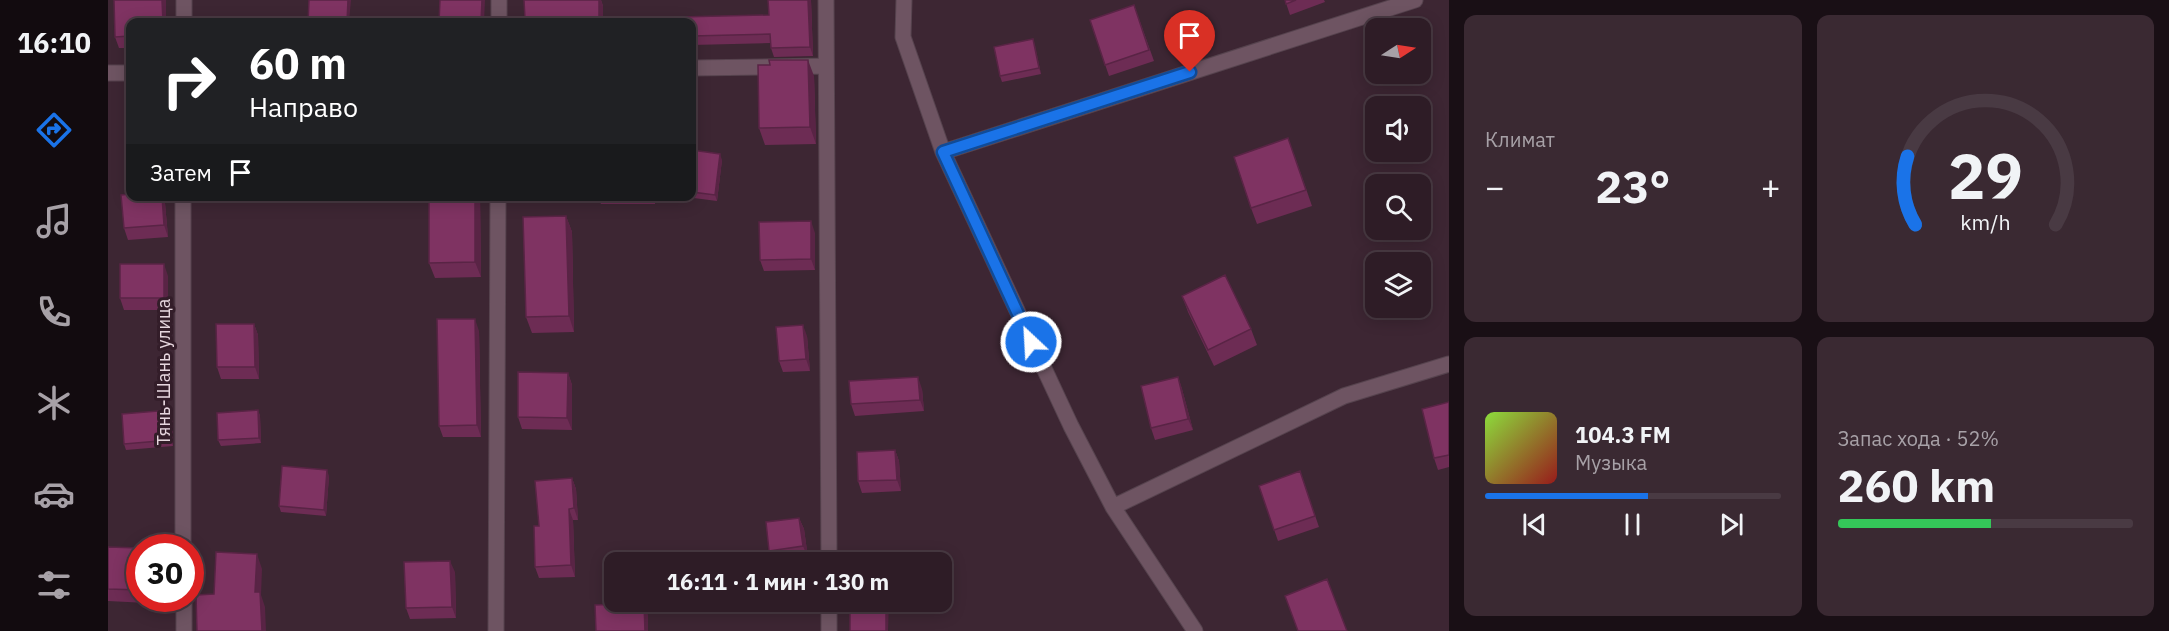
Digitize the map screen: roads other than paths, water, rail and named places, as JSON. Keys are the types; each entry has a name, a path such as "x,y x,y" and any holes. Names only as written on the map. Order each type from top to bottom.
{"street":[{"path":"184,0 184,18"},
{"path":"499,0 499,18"},
{"path":"826,0 829,552"},
{"path":"904,0 903,37 943,152 1071,426 1113,507 1196,631"},
{"path":"943,152 1415,0"},
{"path":"696,68 826,66"},
{"path":"108,73 126,73"},
{"name":"Тянь-Шань улица","path":"183,201 183,534"},
{"path":"496,631 498,201"},
{"path":"1113,507 1344,396 1449,363"},
{"path":"184,612 184,631"},
{"path":"829,612 829,631"}]}
